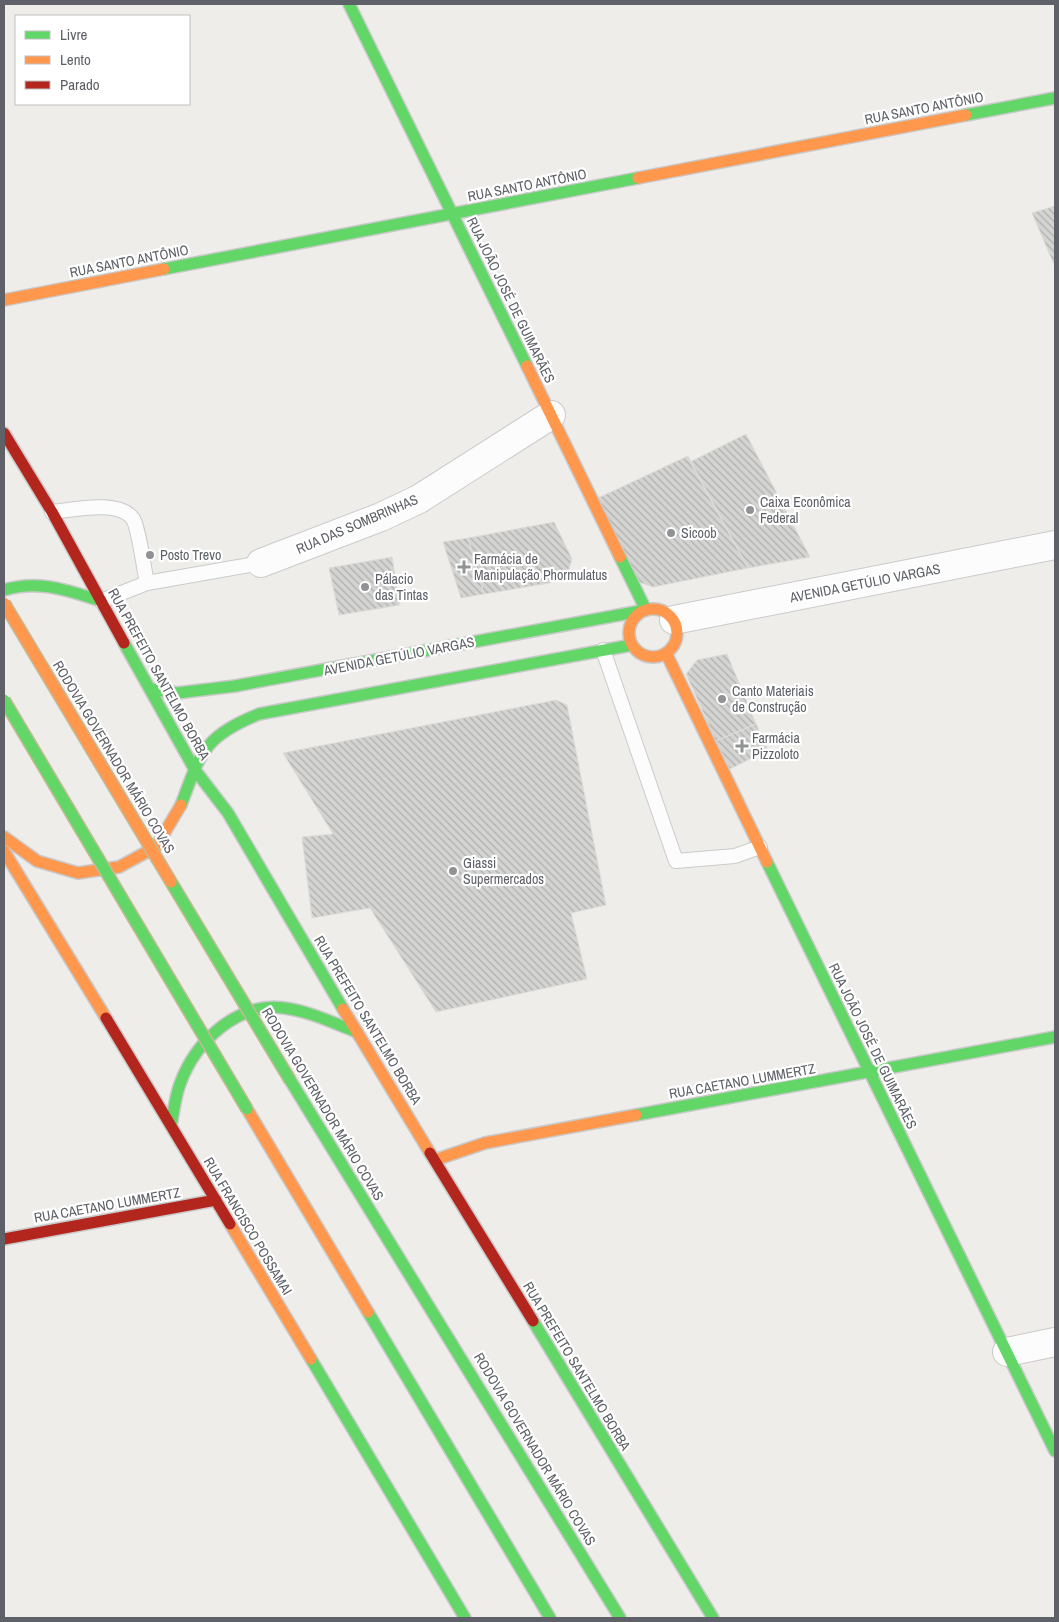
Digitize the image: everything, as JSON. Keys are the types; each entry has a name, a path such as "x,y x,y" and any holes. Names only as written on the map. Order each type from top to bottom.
{"main road":[{"name":"RUA JOÃO JOSÉ DE GUIMARÃES","path":"350,4 646,610"},
{"name":"RUA SANTO ANTÔNIO","path":"4,300 1055,98"},
{"name":"RUA PREFEITO SANTELMO BORBA","path":"4,433 52,512 195,770 228,813 357,1032 713,1618"},
{"path":"4,590 46,584 101,601"},
{"name":"RODOVIA GOVERNADOR MÁRIO COVAS","path":"4,603 290,1080 620,1618"},
{"path":"646,610 662,610 674,620 676,627 675,642 666,653 651,656 644,654 632,644 629,631 631,624 634,618 646,610"},
{"name":"AVENIDA GETÚLIO VARGAS","path":"151,689 177,693 234,686 646,610"},
{"path":"4,838 38,861 78,872 119,867 156,847 178,813 198,760 211,741 235,724 260,714 632,644"},
{"name":"RUA JOÃO JOSÉ DE GUIMARÃES","path":"666,653 868,1073 1055,1451"},
{"path":"4,700 550,1618"},
{"name":"RUA FRANCISCO POSSAMAI","path":"4,851 171,1125 465,1618"},
{"path":"171,1125 180,1082 194,1054 216,1031 242,1014 271,1007 293,1009 357,1032"},
{"name":"RUA CAETANO LUMMERTZ","path":"435,1160 485,1143 1055,1038"},
{"name":"RUA CAETANO LUMMERTZ","path":"4,1239 216,1200"}],"street":[{"name":"RUA DAS SOMBRINHAS","path":"261,563 381,517 419,499 551,415"},
{"name":"AVENIDA GETÚLIO VARGAS","path":"674,620 1055,545"},
{"path":"1007,1352 1055,1342"}],"lane":[{"path":"52,512 113,507 124,510 134,520 146,583"},
{"path":"101,601 146,583 261,563"},
{"path":"603,650 676,861 735,856 760,847"}],"building":[{"path":"1055,206 1055,267 1032,213"},
{"name":"Caixa Econômica Federal","path":"746,434 810,557 748,568 690,462"},
{"name":"Sicoob","path":"688,456 748,568 653,587 636,581 596,499"},
{"path":"554,522 572,559 568,572 550,583 484,594 468,538"},
{"name":"Farmácia de Manipulação Phormulatus","path":"468,538 484,594 461,598 443,542"},
{"name":"Pálacio das Tintas","path":"392,557 400,605 339,615 329,568"},
{"name":"Canto Materiais de Construção","path":"727,654 756,724 716,741 686,674 697,660"},
{"name":"Giassi Supermercados","path":"556,700 567,705 606,905 571,913 587,979 436,1012 370,908 312,918 302,837 333,834 283,753"},
{"name":"Farmácia Pizzoloto","path":"756,724 768,750 730,769 716,741"}],"traffic: fast":[{"path":"349,4 527,366"},
{"path":"966,115 1055,98"},
{"path":"164,269 638,178"},
{"path":"151,689 177,693 235,686 646,610 620,557"},
{"path":"4,590 17,587 41,586 65,590 101,601"},
{"path":"124,643 195,770 228,813 343,1009"},
{"path":"181,805 194,772 207,748 226,730 259,714 632,645"},
{"path":"4,700 247,1109"},
{"path":"767,862 1055,1451"},
{"path":"171,882 290,1080"},
{"path":"171,1125 178,1089 187,1068 207,1040 234,1018 250,1011 284,1008 312,1015 357,1032"},
{"path":"636,1115 1055,1037"},
{"path":"290,1080 620,1618"},
{"path":"368,1312 550,1618"},
{"path":"533,1321 713,1618"},
{"path":"311,1359 465,1618"}],"traffic: slow":[{"path":"638,178 966,115"},
{"path":"4,300 164,269"},
{"path":"527,366 620,557"},
{"path":"4,603 171,882"},
{"path":"653,609 662,611 670,616 675,624 677,633 675,642 670,650 662,655 653,657 644,655 636,650 631,642 629,633 631,624 636,616 644,611 653,609"},
{"path":"666,653 767,862"},
{"path":"4,837 37,861 78,873 119,867 156,847 181,805"},
{"path":"4,851 106,1018"},
{"path":"343,1009 430,1153"},
{"path":"247,1109 368,1312"},
{"path":"435,1160 485,1143 636,1115"},
{"path":"230,1224 311,1359"}],"traffic: jam":[{"path":"4,433 52,512 124,643"},
{"path":"106,1018 230,1224"},
{"path":"430,1153 533,1321"},
{"path":"4,1239 216,1200"}],"place":[{"name":"Caixa Econômica Federal","path":"750,510"},
{"name":"Sicoob","path":"671,533"},
{"name":"Posto Trevo","path":"150,555"},
{"name":"Farmácia de Manipulação Phormulatus","path":"464,567"},
{"name":"Pálacio das Tintas","path":"365,587"},
{"name":"Canto Materiais de Construção","path":"722,699"},
{"name":"Farmácia Pizzoloto","path":"742,746"},
{"name":"Giassi Supermercados","path":"453,871"}]}
